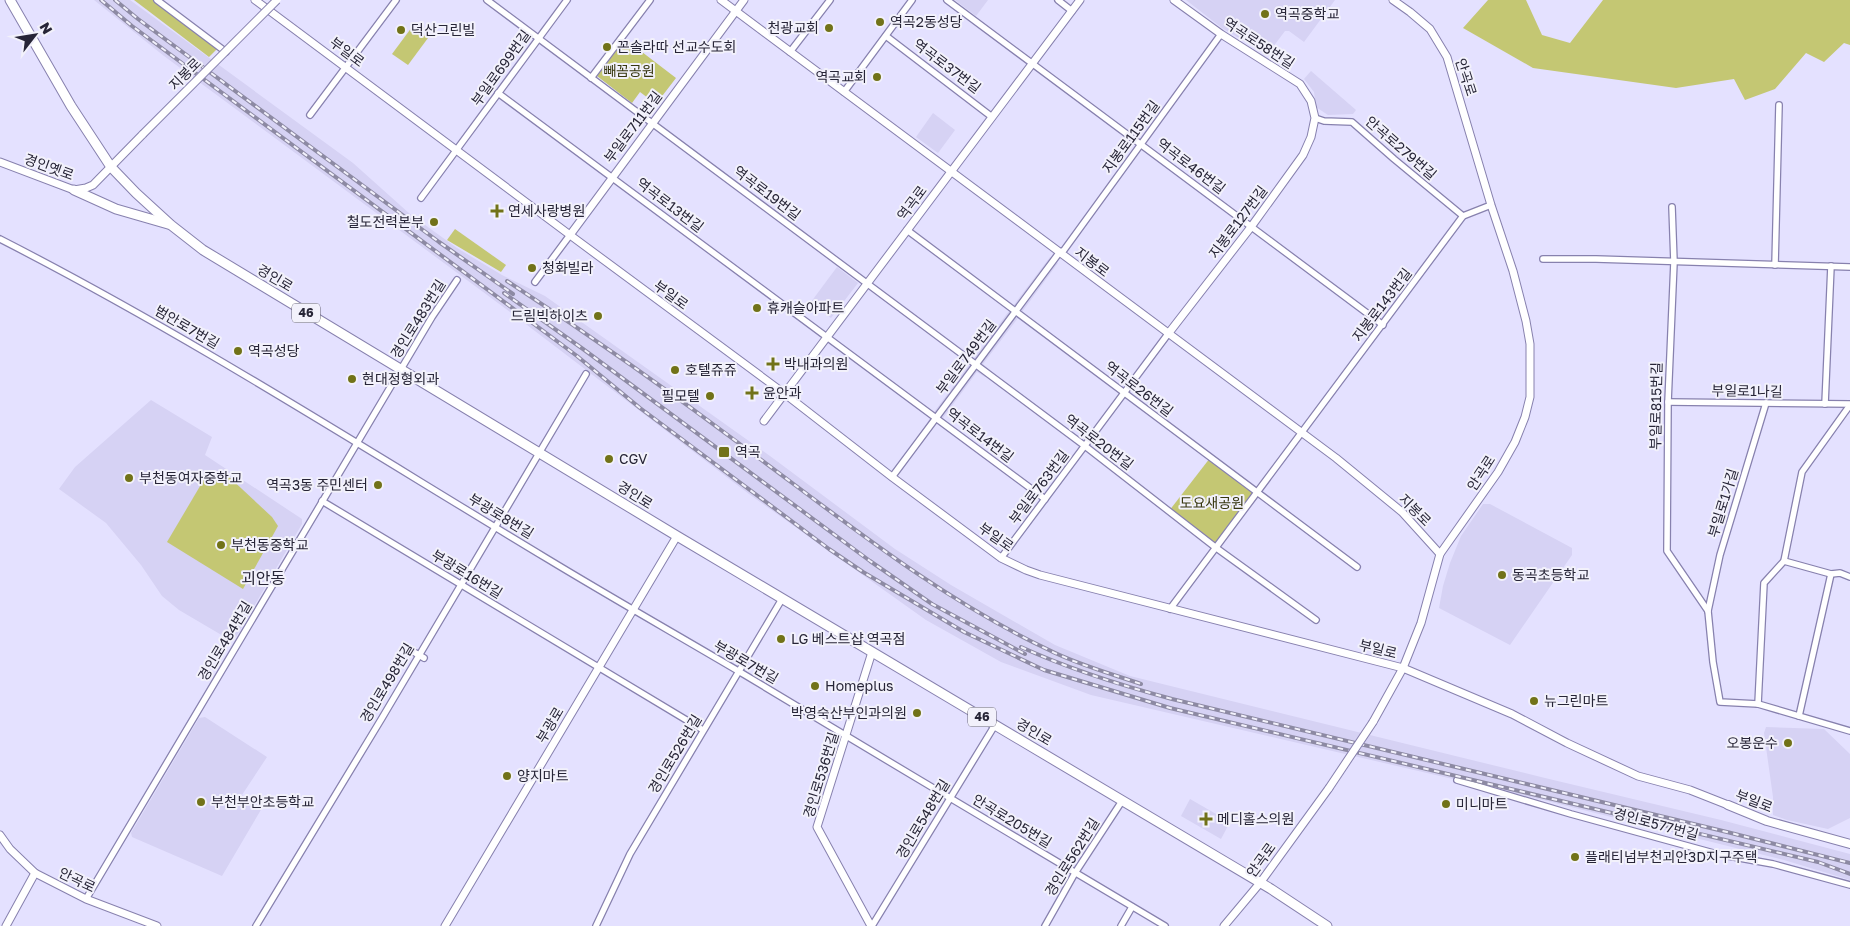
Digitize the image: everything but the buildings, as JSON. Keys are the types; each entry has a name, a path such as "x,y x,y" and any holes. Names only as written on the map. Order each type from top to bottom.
{"main road":[{"name":"경인로","path":"10,0 71,106 111,167 171,225 210,255 782,599 1260,883 1327,926"},
{"path":"74,190 116,208 171,225"},
{"name":"부일로","path":"1728,805 1768,821 1850,844"}],"street":[{"path":"157,0 226,52"},
{"name":"부일로","path":"255,0 785,394 1001,558 1040,575 1403,668 1512,714 1567,744 1638,776 1690,790 1728,805"},
{"name":"지봉로","path":"111,167 277,0"},
{"path":"310,115 396,0"},
{"name":"역곡로19번길","path":"487,0 867,284"},
{"name":"부일로699번길","path":"421,198 567,0"},
{"path":"591,78 650,0"},
{"name":"지봉로","path":"721,0 1342,463 1402,512 1440,554"},
{"name":"부일로711번길","path":"570,236 744,0"},
{"path":"790,52 830,0"},
{"path":"844,92 912,0"},
{"name":"역곡로46번길","path":"948,0 1383,325"},
{"path":"1058,0 1072,10"},
{"name":"역곡로","path":"764,421 1080,0"},
{"name":"역곡로58번길","path":"1174,0 1221,34 1300,84 1311,101 1315,118"},
{"name":"안곡로","path":"1224,926 1260,883 1329,788 1373,722 1403,668 1421,623 1440,554 1498,472 1516,442 1526,417 1530,397 1530,344 1514,271 1447,57 1430,29 1393,0"},
{"name":"지봉로115번길","path":"1060,253 1221,34"},
{"name":"역곡로37번길","path":"886,36 992,117"},
{"name":"역곡로13번길","path":"498,93 827,337"},
{"path":"1775,265 1779,105"},
{"name":"안곡로279번길","path":"1315,118 1324,121 1352,122 1463,216"},
{"name":"지봉로127번길","path":"1168,334 1251,227 1303,155 1311,137 1315,118"},
{"name":"경인옛로","path":"0,162 74,190 93,185 111,167"},
{"path":"1463,216 1492,205"},
{"name":"부일로815번길","path":"1666,551 1668,402 1674,262 1672,207"},
{"name":"지봉로143번길","path":"1170,609 1215,546 1383,325 1463,216"},
{"name":"역곡로26번길","path":"907,230 1357,567"},
{"path":"536,282 570,236"},
{"name":"범안로7번길","path":"0,239 161,325 358,443"},
{"name":"부일로749번길","path":"892,477 1060,253"},
{"path":"1544,259 1850,267"},
{"path":"1826,404 1831,266"},
{"name":"경인로483번길","path":"400,370 457,280"},
{"name":"역곡로20번길","path":"867,284 1316,620"},
{"name":"부일로763번길","path":"1001,558 1168,334"},
{"name":"역곡로14번길","path":"827,337 1045,500"},
{"name":"경인로484번길","path":"86,899 400,370"},
{"name":"경인로498번길","path":"256,926 421,656 460,584 586,374"},
{"name":"부일로1나길","path":"1668,402 1850,405"},
{"name":"부일로1가길","path":"1766,404 1720,555 1708,611 1720,702 1758,704 1850,731"},
{"path":"1758,704 1764,583 1784,561 1802,472 1850,405"},
{"name":"부광로8번길","path":"358,443 632,610"},
{"name":"부광로16번길","path":"322,501 703,730"},
{"name":"부광로","path":"445,926 677,536"},
{"name":"부일로1가길","path":"1666,551 1708,611"},
{"path":"1784,561 1831,574 1840,573 1850,577"},
{"path":"1799,716 1831,574"},
{"name":"경인로526번길","path":"596,926 630,854 782,599"},
{"name":"부광로7번길","path":"632,610 847,736"},
{"path":"412,651 421,656"},
{"name":"경인로536번길","path":"871,926 817,827 872,652"},
{"name":"경인로548번길","path":"871,926 995,725"},
{"name":"안곡로205번길","path":"847,736 1165,926"},
{"name":"경인로577번길","path":"1457,780 1717,854 1773,864 1850,885"},
{"name":"경인로562번길","path":"1045,926 1075,873 1122,801"},
{"name":"안곡로","path":"0,835 10,849 34,873 86,899 157,926"},
{"path":"6,926 34,873"},
{"path":"1121,926 1132,907"}],"shaded area":[{"path":"94,0 130,0 353,163 410,214 457,248 502,275 545,296 770,456 895,549 951,585 1055,645 1130,676 1721,820 1850,854 1850,880 1784,860 1539,799 1091,695 1001,662 926,620 749,494 502,306 164,56"},
{"path":"955,0 988,0 976,16"},
{"name":"역곡중학교","path":"1186,0 1335,0 1304,42 1289,31 1285,31 1267,55 1222,28"},
{"path":"1311,71 1356,110 1353,114 1328,115 1316,107 1314,92 1304,79"},
{"path":"933,113 955,130 938,153 916,137"},
{"path":"1050,257 1058,263 1022,312 1025,316 1022,321 1018,318 983,364 990,370 985,377 977,372 943,418 954,427 951,431 936,418 892,477 932,415 925,409 926,407 934,412 969,365 960,357 964,351 974,358 1009,311 1003,306 1005,304 1013,306"},
{"path":"837,267 858,283 831,318 811,302"},
{"path":"151,400 212,437 205,455 302,519 302,524 236,637 230,640 179,610 162,596 141,565 106,523 59,489 75,467"},
{"name":"동곡초등학교","path":"1483,504 1490,504 1572,548 1572,555 1510,645 1439,608 1450,563 1461,536"},
{"name":"부천부안초등학교","path":"205,717 267,757 242,795 262,808 222,876 132,837 131,833 199,718"},
{"path":"1766,727 1824,729 1850,754 1850,818 1828,829 1773,815 1773,797 1764,733"},
{"name":"메디홀스의원","path":"1190,799 1230,822 1221,839 1181,816"}],"green space":[{"path":"134,0 157,0 219,47 209,57"},
{"path":"1488,0 1526,0 1542,35 1570,43 1603,0 1850,0 1850,45 1844,43 1824,62 1806,53 1775,89 1745,100 1734,79 1676,88 1533,68 1463,28"},
{"path":"412,27 428,38 408,65 392,54"},
{"name":"빼꼼공원","path":"625,39 676,78 656,104 640,92 632,103 597,76"},
{"path":"455,229 506,265 501,272 447,240"},
{"name":"도요새공원","path":"1210,458 1256,492 1215,547 1169,511"},
{"path":"219,472 228,476 272,517 278,526 243,589 167,542 206,476"}],"railway":[{"path":"101,0 132,26 577,356 640,408 829,549 863,572 964,632 1044,670 1170,708 1818,862 1850,874"},
{"path":"115,0 439,242 513,294"},
{"path":"507,281 661,387 860,533 933,584 1009,630 1060,655 1141,684"},
{"path":"504,293 870,561 932,604 1025,654"},
{"path":"1021,647 1095,676 1172,699 1850,863"}],"place":[{"name":"역곡중학교","path":"1265,14"},
{"name":"역곡2동성당","path":"880,22"},
{"name":"천광교회","path":"829,28"},
{"name":"덕산그린빌","path":"401,30"},
{"name":"꼰솔라따 선교수도회","path":"607,47"},
{"name":"역곡교회","path":"877,77"},
{"name":"연세사랑병원","path":"497,211"},
{"name":"철도전력본부","path":"434,222"},
{"name":"청화빌라","path":"532,268"},
{"name":"휴캐슬아파트","path":"757,308"},
{"name":"드림빅하이츠","path":"598,316"},
{"name":"역곡성당","path":"238,351"},
{"name":"박내과의원","path":"773,364"},
{"name":"호텔쥬쥬","path":"675,370"},
{"name":"현대정형외과","path":"352,379"},
{"name":"윤안과","path":"752,393"},
{"name":"필모텔","path":"710,396"},
{"name":"역곡","path":"724,452"},
{"name":"CGV","path":"609,459"},
{"name":"부천동여자중학교","path":"129,478"},
{"name":"역곡3동 주민센터","path":"378,485"},
{"name":"부천동중학교","path":"221,545"},
{"name":"동곡초등학교","path":"1502,575"},
{"name":"LG 베스트샵 역곡점","path":"781,639"},
{"name":"Homeplus","path":"815,686"},
{"name":"뉴그린마트","path":"1534,701"},
{"name":"박영숙산부인과의원","path":"917,713"},
{"name":"오봉운수","path":"1788,743"},
{"name":"양지마트","path":"507,776"},
{"name":"부천부안초등학교","path":"201,802"},
{"name":"미니마트","path":"1446,804"},
{"name":"메디홀스의원","path":"1206,819"},
{"name":"플래티넘부천괴안3D지구주택","path":"1575,857"}],"district":[{"name":"괴안동","path":"263,578"}]}
